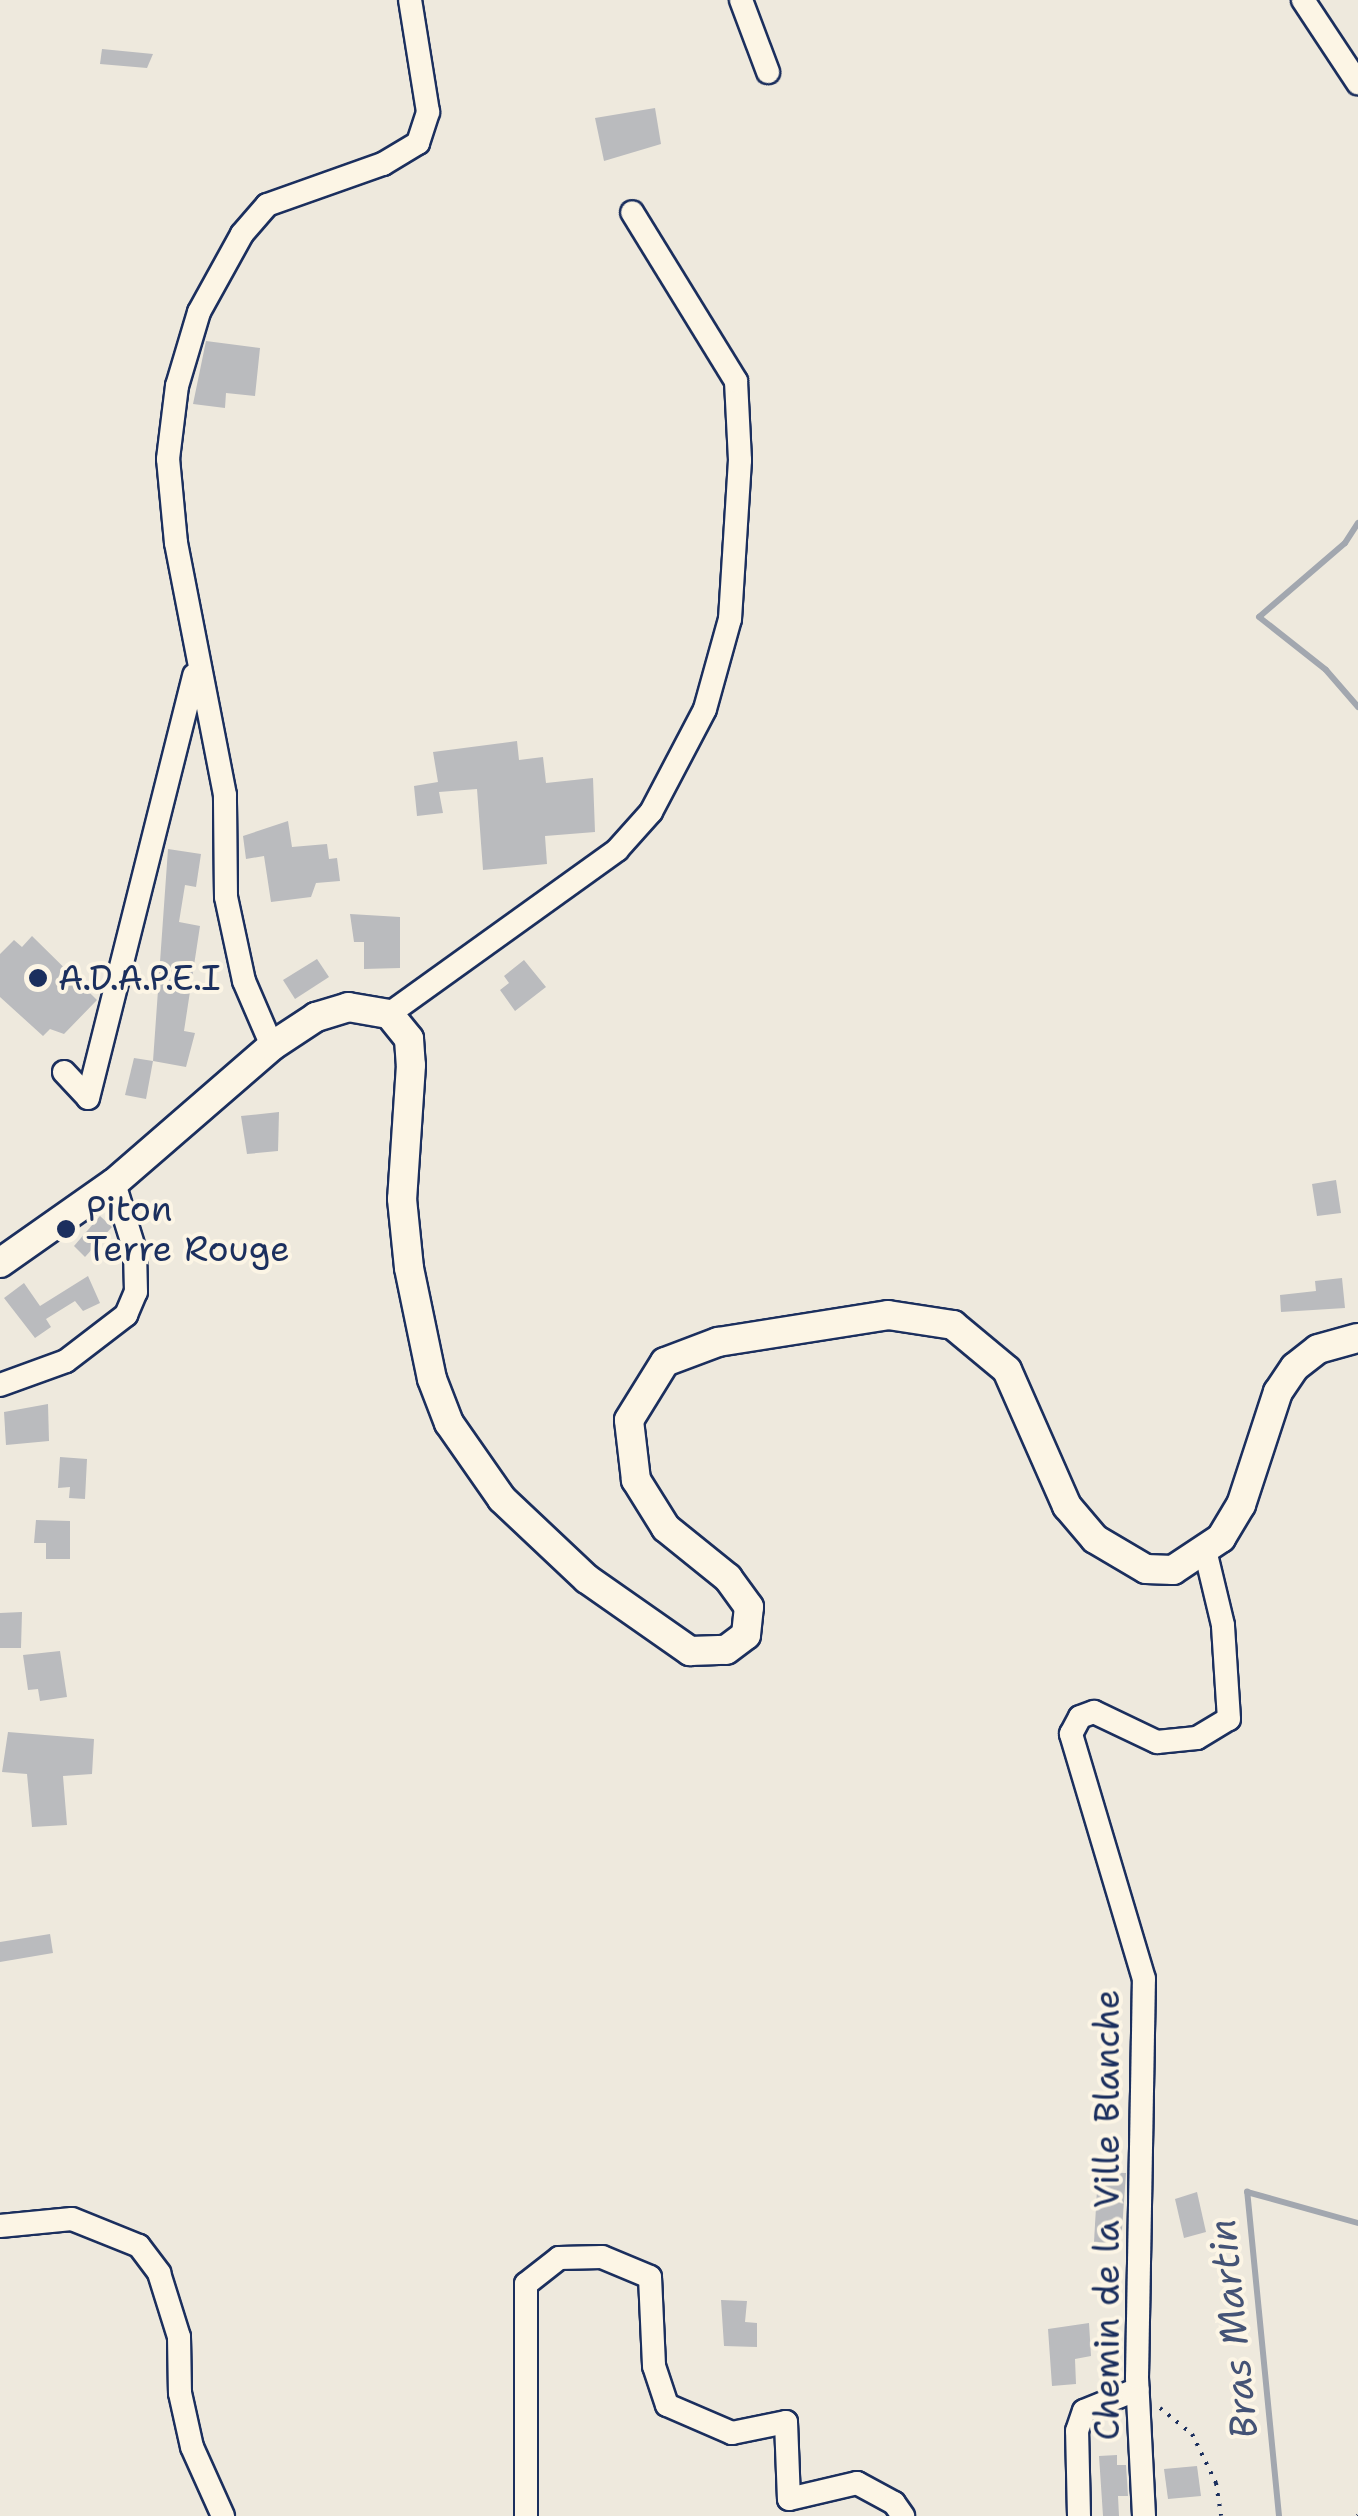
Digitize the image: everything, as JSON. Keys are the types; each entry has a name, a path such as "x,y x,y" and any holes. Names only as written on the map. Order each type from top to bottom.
{"main road":[{"path":"0,1263 114,1183 272,1046 316,1017 348,1007 389,1014 408,1039 410,1052 402,1200 409,1268 432,1379 449,1423 472,1464 572,1566 690,1651 726,1650 746,1635 749,1607 728,1578 648,1507 629,1454 630,1420 665,1362 718,1342 888,1316 952,1325 1007,1370 1067,1506 1094,1540 1146,1569 1173,1570 1206,1554 1241,1506 1278,1392 1318,1350 1358,1338"}],"street":[{"path":"272,1046 244,980 226,897 225,795 196,668 168,458 177,386 199,312 242,234 267,205 383,164 418,142 428,112 410,0"},
{"path":"741,0 768,72"},
{"path":"1303,0 1358,84"},
{"path":"389,1014 617,850 651,812 705,708 730,619 740,460 736,382 632,212"},
{"path":"64,1072 88,1098 196,668"},
{"path":"0,1385 66,1362 126,1315 136,1292 135,1251 114,1183"},
{"name":"Chemin de la Ville Blanche","path":"1144,2516 1138,2396 1144,1980 1071,1734 1080,1716 1094,1712 1156,1742 1197,1738 1229,1720 1224,1625 1206,1554"},
{"path":"0,2226 72,2219 139,2246 159,2273 180,2337 180,2393 192,2447 223,2516"},
{"path":"526,2516 526,2284 559,2258 602,2257 650,2277 654,2366 667,2406 732,2433 786,2422 788,2499 857,2483 894,2502 903,2516"},
{"path":"1079,2516 1077,2430 1084,2411 1138,2396"}],"path":[{"path":"1138,2396 1170,2410 1192,2434 1216,2483 1221,2516"}],"building":[{"path":"102,49 153,54 147,68 100,64"},
{"path":"655,108 661,144 604,161 595,118"},
{"path":"206,341 260,348 255,396 226,393 225,408 193,404"},
{"path":"517,741 519,760 543,757 546,783 593,778 595,832 545,836 547,864 483,870 477,789 439,792 443,813 417,816 414,786 438,782 433,752"},
{"path":"288,821 292,847 327,844 329,859 337,858 340,881 316,883 311,897 271,902 264,856 246,859 243,836"},
{"path":"168,849 201,854 196,887 185,885 179,922 200,926 184,1031 195,1033 186,1067 153,1061"},
{"path":"350,914 400,917 400,968 364,969 364,942 354,942"},
{"name":"A.D.A.P.E.I","path":"32,936 97,1000 64,1034 50,1029 43,1036 0,997 0,954 14,940 22,947"},
{"path":"317,959 329,977 295,999 283,980"},
{"path":"524,960 546,987 515,1011 500,990 509,983 504,976"},
{"path":"134,1058 153,1061 146,1099 125,1095"},
{"path":"279,1112 278,1151 247,1154 241,1116"},
{"path":"1336,1180 1341,1213 1317,1216 1312,1184"},
{"path":"100,1216 112,1227 85,1257 74,1246"},
{"path":"88,1276 100,1303 83,1311 75,1301 46,1319 51,1327 35,1338 4,1298 24,1283 40,1306"},
{"path":"1342,1278 1345,1308 1281,1312 1280,1295 1316,1291 1315,1281"},
{"path":"48,1404 49,1441 6,1445 4,1412"},
{"path":"60,1457 87,1459 85,1499 69,1498 70,1487 58,1488"},
{"path":"36,1520 70,1521 70,1559 46,1559 46,1543 34,1543"},
{"path":"22,1612 21,1648 0,1648 0,1613"},
{"path":"60,1651 67,1697 40,1701 38,1689 28,1690 23,1655"},
{"path":"8,1732 94,1739 92,1774 63,1776 67,1825 32,1827 27,1774 2,1772"},
{"path":"50,1934 53,1953 0,1962 0,1942"},
{"path":"1098,2172 1126,2173 1121,2244 1094,2242"},
{"path":"1197,2192 1206,2232 1184,2238 1175,2199"},
{"path":"721,2300 747,2301 745,2322 757,2323 757,2347 724,2346"},
{"path":"1089,2323 1091,2356 1075,2359 1076,2384 1052,2386 1048,2329"},
{"path":"1117,2455 1117,2465 1126,2465 1128,2496 1118,2496 1119,2516 1103,2516 1099,2456"},
{"path":"1197,2466 1201,2496 1168,2499 1164,2469"}],"waterway":[{"name":"Bras Martin","path":"1358,523 1345,543 1259,617 1326,670 1358,707"},
{"name":"Bras Martin","path":"1279,2516 1247,2192 1358,2223"}],"place":[{"name":"A.D.A.P.E.I","path":"38,978"},
{"name":"Piton Terre Rouge","path":"66,1229"}]}
